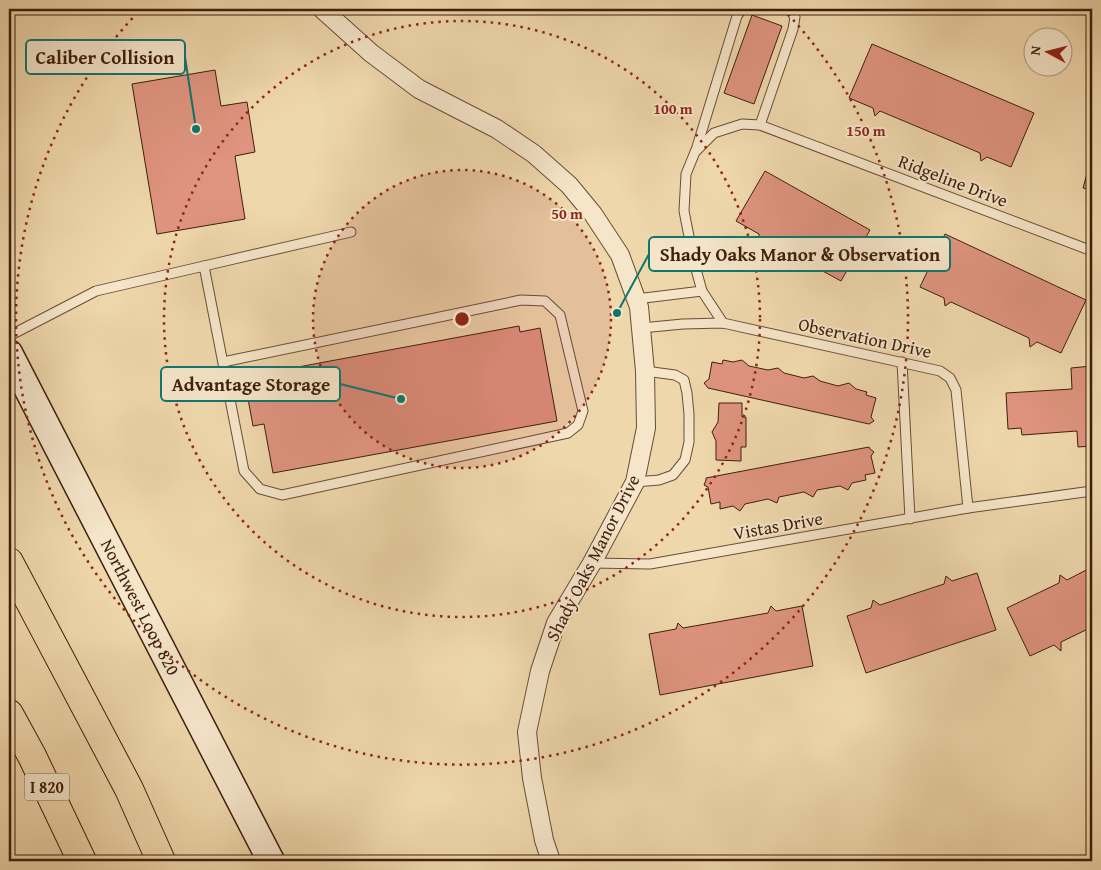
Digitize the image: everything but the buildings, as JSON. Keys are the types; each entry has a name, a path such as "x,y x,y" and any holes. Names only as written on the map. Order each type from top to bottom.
{"highway":[{"path":"9,562 129,788 161,861"},
{"name":"I 820","path":"9,714 32,756 82,861"},
{"path":"129,788 144,800 178,861"}],"main road":[{"name":"Northwest Loop 820","path":"9,353 271,861"}],"street":[{"name":"Shady Oaks Manor Drive","path":"322,9 371,53 419,88 497,129 534,154 569,185 593,214 620,255 639,307 645,371 646,428 635,482 592,563 556,623 540,671 528,732 532,778 544,840 551,861"}],"lane":[{"path":"695,152 737,16 742,9"},
{"path":"760,125 796,17 789,9"},
{"name":"Ridgeline Drive","path":"723,323 702,291 694,262 684,211 686,174 695,152 714,133 742,124 760,125 1092,251"},
{"path":"9,336 96,291 351,232"},
{"path":"204,266 244,472 260,490 282,495 568,433 578,425 584,411 560,315 546,301 521,300 223,362"},
{"path":"636,299 702,291"},
{"name":"Observation Drive","path":"641,328 723,323 940,371 950,378 956,390 968,508"},
{"path":"902,362 910,519"},
{"path":"635,482 660,480 673,475 685,460 689,442 688,393 684,380 675,375 645,371"},
{"path":"968,508 1092,491"},
{"name":"Vistas Drive","path":"592,563 650,564 968,508"}],"place":[{"name":"Caliber Collision","path":"196,129"},
{"name":"Shady Oaks Manor & Observation","path":"617,313"},
{"name":"Advantage Storage","path":"401,399"}]}
